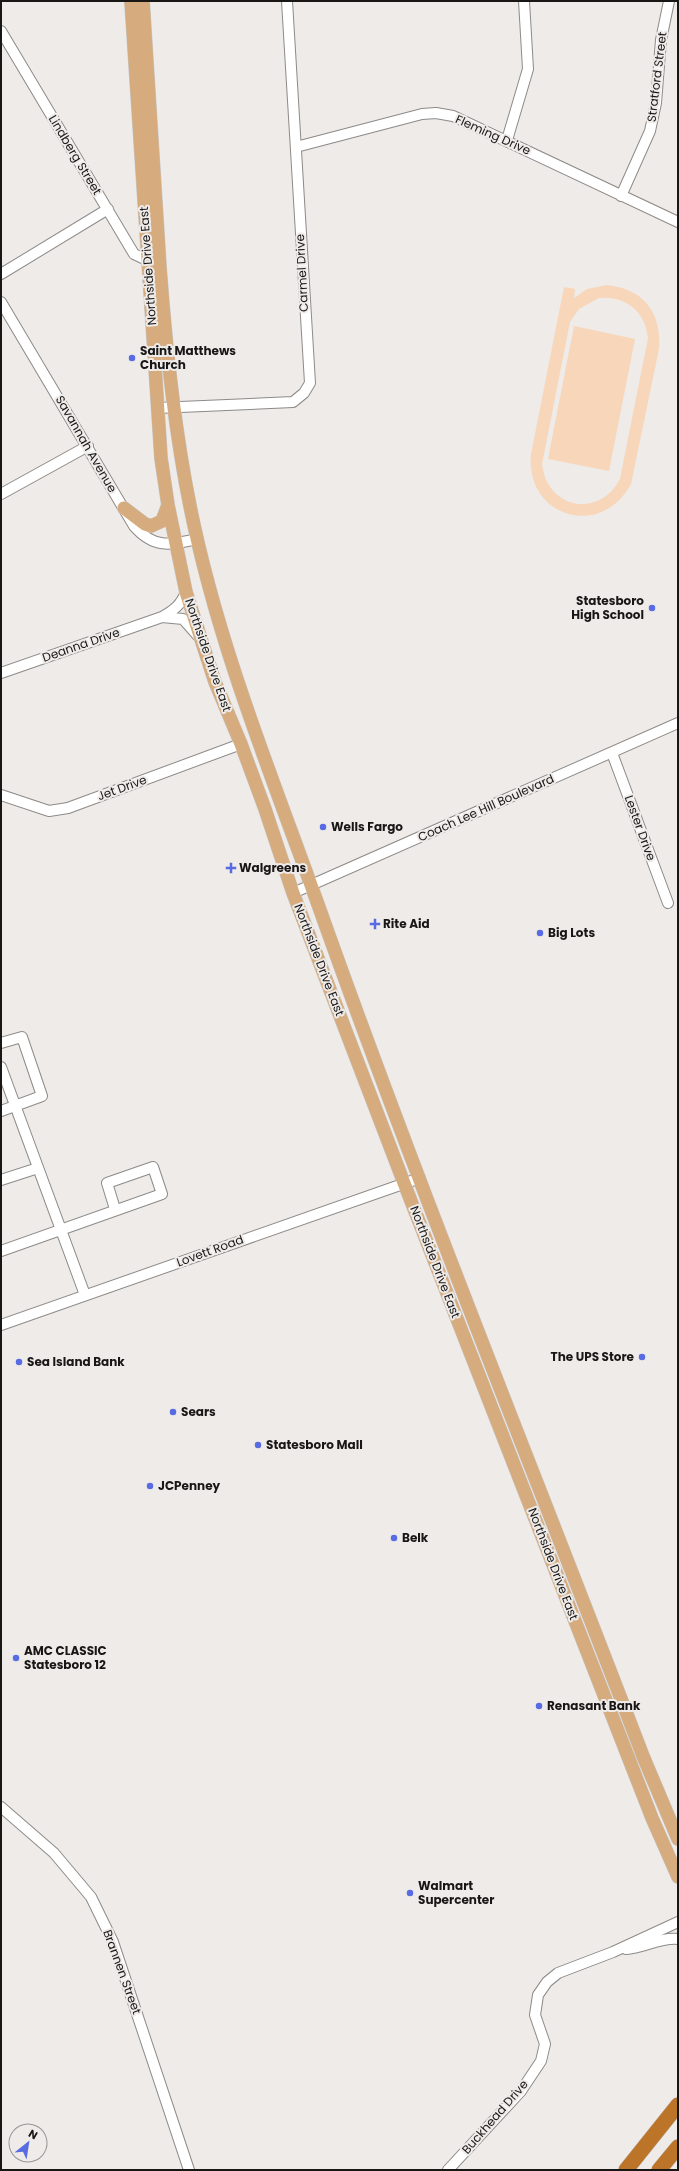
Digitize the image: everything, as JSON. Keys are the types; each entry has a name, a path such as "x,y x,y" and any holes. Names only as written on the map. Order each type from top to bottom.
{"highway":[{"path":"626,2170 678,2105"},
{"path":"660,2170 678,2147"},
{"path":"668,2170 678,2160"}],"main road":[{"name":"Northside Drive East","path":"130,1 161,458 168,505 186,592 215,682 241,744 278,844 293,893 404,1184 652,1818 678,1878"},
{"name":"Northside Drive East","path":"143,1 162,306 172,408 207,583 235,675 311,886 420,1178 643,1756 678,1839"},
{"path":"124,508 145,524 151,526 162,520 168,505"}],"street":[{"name":"Carmel Drive","path":"157,408 293,402 304,393 310,383 287,1"},
{"path":"507,140 528,69 524,1"},
{"name":"Stratford Street","path":"621,196 650,131 656,103 661,40 669,1"},
{"name":"Lindberg Street","path":"1,31 134,254 160,266"},
{"name":"Fleming Drive","path":"296,147 422,114 436,113 453,116 507,140 621,196 678,222"},
{"path":"1,274 108,209"},
{"name":"Savannah Avenue","path":"1,302 88,446 134,526 146,538 162,544 176,544 197,538"},
{"path":"1,494 88,446"},
{"name":"Deanna Drive","path":"1,673 162,617 177,608 182,602 186,592"},
{"name":"Deanna Drive","path":"162,617 183,619 201,639"},
{"name":"Coach Lee Hill Boulevard","path":"293,893 678,723"},
{"name":"Jet Drive","path":"1,795 49,811 68,808 241,744"},
{"name":"Lester Drive","path":"612,753 668,903"},
{"path":"1,1043 22,1037 42,1096 1,1111"},
{"path":"1,1066 85,1296"},
{"path":"1,1251 115,1209 162,1194 153,1167 107,1183 115,1209"},
{"path":"1,1180 38,1168"},
{"name":"Lovett Road","path":"1,1325 420,1178"},
{"name":"Brannen Street","path":"1,1807 54,1854 91,1897 113,1942 189,2170"},
{"name":"Buckhead Drive","path":"448,2170 521,2091 542,2061 545,2044 534,2015 538,1995 546,1982 558,1973 620,1949 678,1922"},
{"name":"Buckhead Drive","path":"620,1949 638,1948 671,1938 678,1939"}],"shaded area":[{"path":"607,285 620,287 641,298 654,314 659,336 659,349 631,484 618,501 602,512 585,516 568,514 552,506 540,493 532,476 531,454 564,287 575,289 574,298 587,289","holes":["599,298 609,298 626,303 638,313 643,320 648,338 620,479 611,492 600,500 587,504 575,503 563,499 553,491 546,479 542,464 570,322 579,309"]},
{"path":"574,326 635,339 609,471 548,459"}],"place":[{"name":"Saint Matthews Church","path":"132,358"},
{"name":"Statesboro High School","path":"652,608"},
{"name":"Wells Fargo","path":"323,827"},
{"name":"Walgreens","path":"231,868"},
{"name":"Rite Aid","path":"375,924"},
{"name":"Big Lots","path":"540,933"},
{"name":"The UPS Store","path":"642,1357"},
{"name":"Sea Island Bank","path":"19,1362"},
{"name":"Sears","path":"173,1412"},
{"name":"Statesboro Mall","path":"258,1445"},
{"name":"JCPenney","path":"150,1486"},
{"name":"Belk","path":"394,1538"},
{"name":"AMC CLASSIC Statesboro 12","path":"16,1658"},
{"name":"Renasant Bank","path":"539,1706"},
{"name":"Walmart Supercenter","path":"410,1893"}]}
